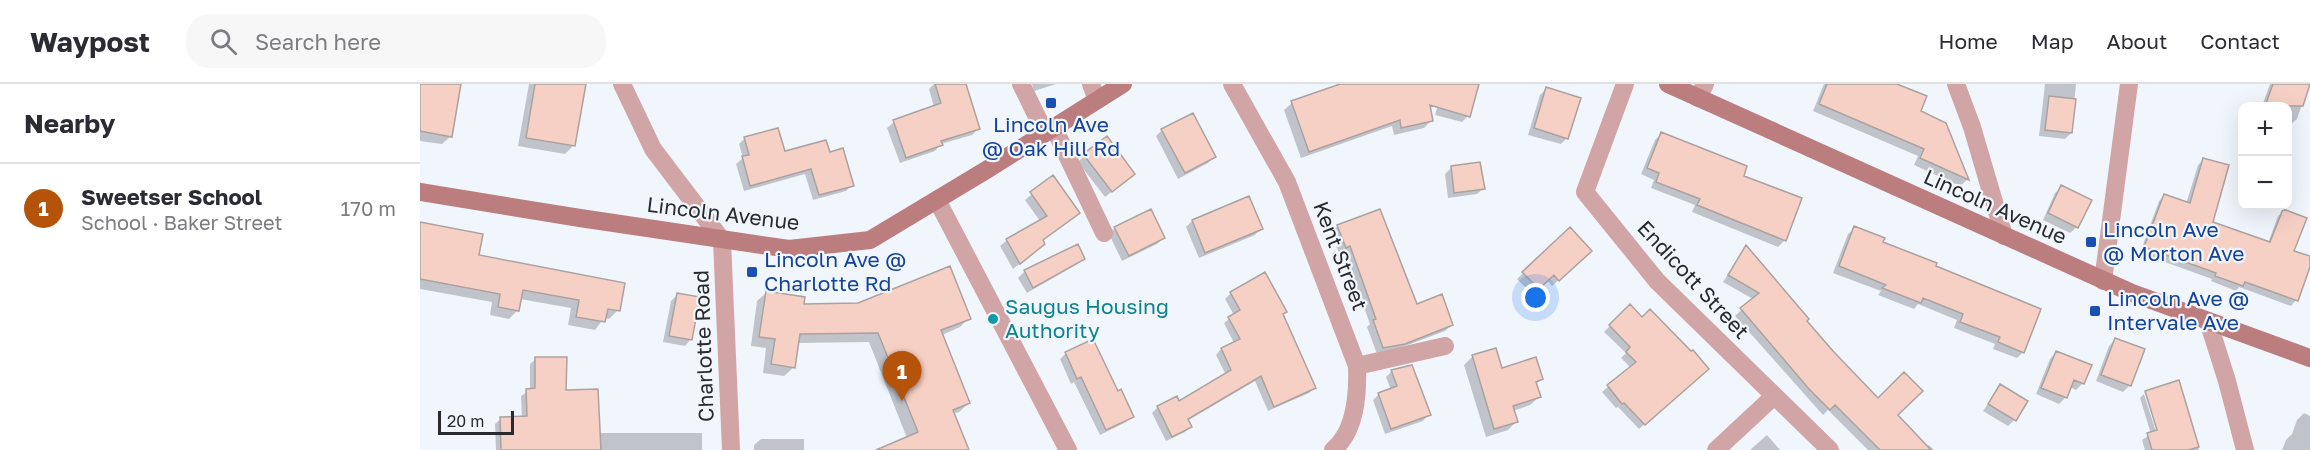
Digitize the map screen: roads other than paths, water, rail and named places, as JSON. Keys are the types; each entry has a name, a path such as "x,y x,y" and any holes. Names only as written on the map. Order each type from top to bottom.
{"main road":[{"name":"Lincoln Avenue","path":"420,192 789,249 870,240 1050,130 1094,92 1124,84"},
{"name":"Lincoln Avenue","path":"1668,84 1701,91 2004,236 2103,280 2310,358"}],"street":[{"path":"622,84 653,149 722,240"},
{"path":"1021,84 1050,130 1104,234"},
{"name":"Kent Street","path":"1232,84 1287,182 1358,366 1358,396 1343,442 1333,450"},
{"name":"Endicott Street","path":"1625,84 1585,192 1657,281 1830,450"},
{"path":"1956,84 1972,127 2004,236"},
{"path":"2103,280 2129,84"},
{"path":"937,200 1068,450"},
{"name":"Charlotte Road","path":"722,240 731,450"},
{"path":"2208,321 2245,450"},
{"path":"1358,366 1445,346"},
{"path":"1716,450 1774,396"}],"place":[{"name":"Lincoln Ave @ Oak Hill Rd","path":"1051,103"},
{"name":"Lincoln Ave @ Morton Ave","path":"2091,242"},
{"name":"Lincoln Ave @ Charlotte Rd","path":"752,272"},
{"name":"Lincoln Ave @ Intervale Ave","path":"2095,311"},
{"name":"Saugus Housing Authority","path":"993,319"},
{"name":"Sweetser School","path":"902,401"}]}
